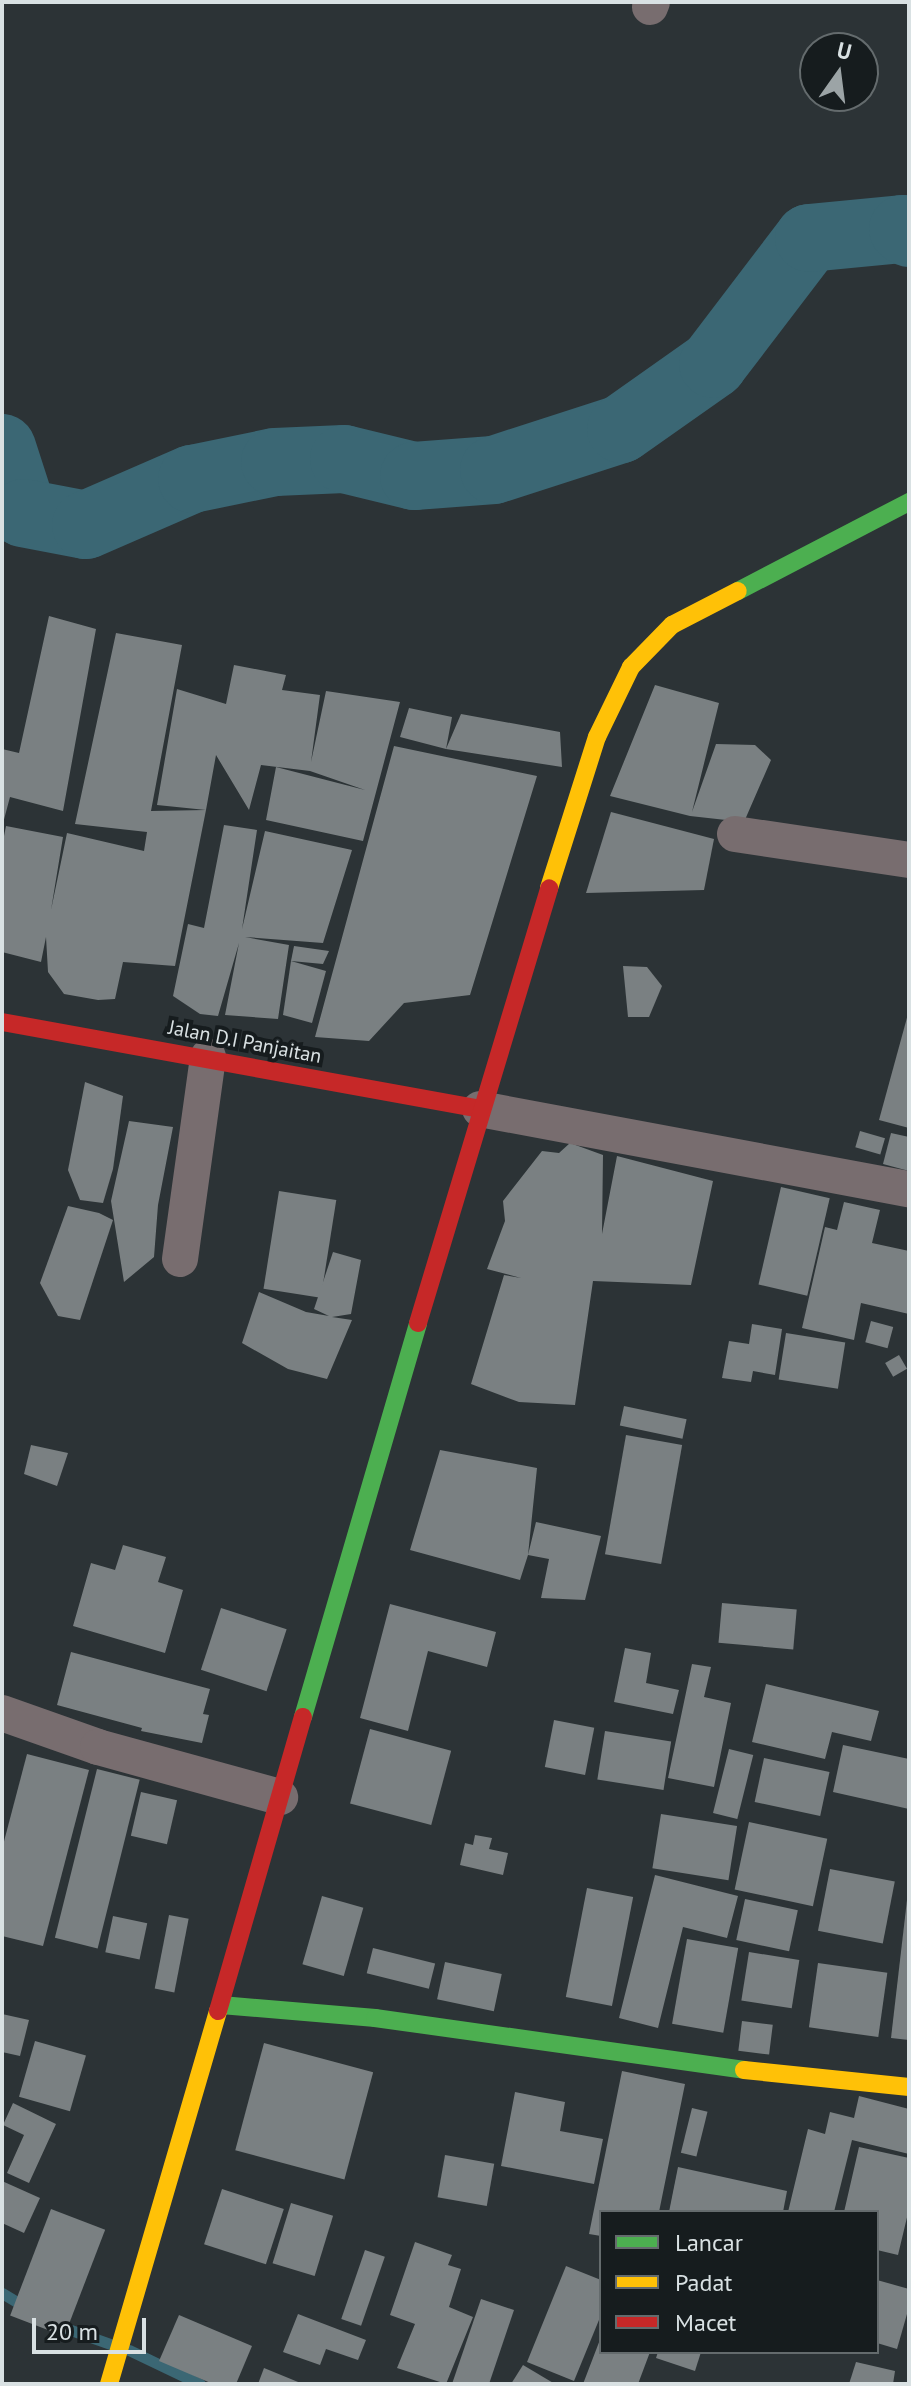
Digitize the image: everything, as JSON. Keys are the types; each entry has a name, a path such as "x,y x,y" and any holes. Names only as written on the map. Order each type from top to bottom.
{"street":[{"path":"109,2383 480,1109 597,737 631,667 672,625 908,504"},
{"path":"735,834 909,860"},
{"name":"Jalan D.I Panjaitan","path":"2,1022 208,1057 480,1109"},
{"path":"180,1259 208,1057"},
{"path":"480,1109 909,1189"},
{"path":"2,1713 98,1747 280,1797"},
{"path":"221,2005 375,2018 719,2068 909,2087"}],"building":[{"path":"49,616 96,629 63,811 10,797 2,827 2,749 19,753"},
{"path":"116,633 182,645 151,811 206,810 175,966 123,962 115,999 98,1000 64,994 48,972 46,937 41,962 2,952 2,846 6,826 63,837 51,910 67,833 144,851 147,832 75,824"},
{"path":"234,665 286,675 282,690 320,695 311,762 326,691 400,702 363,841 266,820 276,767 365,790 310,771 261,765 249,810 216,755 206,810 157,805 177,689 226,704"},
{"path":"655,685 719,703 692,812 716,744 755,745 771,760 744,822 690,816 610,796"},
{"path":"409,708 452,717 446,749 400,737"},
{"path":"461,714 560,732 562,767 446,749"},
{"path":"394,746 537,776 470,995 404,1003 369,1041 315,1037"},
{"path":"611,812 714,839 704,890 586,893"},
{"path":"224,825 257,830 242,929 265,831 352,850 323,943 245,937 289,945 278,1019 225,1015 239,943 218,1016 200,1014 173,996 188,924 204,928"},
{"path":"294,946 329,951 323,964 291,961"},
{"path":"291,961 326,971 312,1023 283,1015"},
{"path":"623,966 647,967 662,986 649,1017 628,1017"},
{"path":"909,1014 909,1128 879,1120"},
{"path":"85,1082 123,1096 113,1169 103,1203 80,1200 68,1170"},
{"path":"129,1121 173,1127 158,1205 154,1257 124,1282 111,1201"},
{"path":"860,1131 885,1138 880,1155 855,1147"},
{"path":"891,1133 909,1137 909,1171 883,1164"},
{"path":"570,1143 603,1155 602,1234 617,1156 713,1181 691,1285 593,1281 575,1405 519,1402 471,1384 504,1275 521,1278 487,1269 505,1221 503,1201 542,1151 559,1153"},
{"path":"781,1187 830,1198 807,1296 759,1284"},
{"path":"279,1191 336,1200 321,1298 264,1289"},
{"path":"844,1202 880,1210 872,1243 909,1251 909,1314 861,1303 854,1340 802,1328 825,1227 837,1230"},
{"path":"68,1206 99,1213 113,1220 80,1320 58,1316 40,1283"},
{"path":"333,1252 361,1260 351,1314 332,1317 352,1320 327,1379 288,1369 242,1343 259,1292 306,1312 329,1316 314,1309"},
{"path":"871,1321 893,1327 888,1348 865,1342"},
{"path":"752,1324 782,1329 775,1375 753,1371 751,1382 722,1378 729,1341 749,1344"},
{"path":"786,1333 845,1342 838,1389 779,1379"},
{"path":"899,1355 907,1369 893,1377 885,1363"},
{"path":"624,1406 687,1419 682,1439 620,1426"},
{"path":"626,1435 682,1445 661,1564 605,1554"},
{"path":"31,1445 68,1453 57,1486 24,1474"},
{"path":"440,1450 537,1468 528,1555 520,1580 410,1550"},
{"path":"536,1522 601,1536 585,1600 541,1598 549,1559 528,1555"},
{"path":"123,1545 166,1557 158,1582 183,1590 165,1653 73,1626 91,1563 115,1570"},
{"path":"722,1603 797,1610 793,1649 719,1643"},
{"path":"390,1604 496,1632 487,1667 428,1651 408,1731 360,1718"},
{"path":"221,1608 287,1629 267,1691 201,1670"},
{"path":"625,1648 651,1653 646,1683 679,1690 673,1714 614,1702"},
{"path":"71,1652 210,1689 203,1714 209,1715 202,1743 141,1731 142,1728 57,1705"},
{"path":"692,1664 711,1667 704,1697 731,1703 714,1787 668,1778"},
{"path":"766,1684 879,1711 871,1741 832,1732 825,1759 752,1742"},
{"path":"554,1720 594,1728 585,1775 545,1767"},
{"path":"370,1729 451,1751 431,1825 350,1803"},
{"path":"605,1731 671,1741 664,1790 597,1779"},
{"path":"843,1745 909,1759 909,1809 833,1792"},
{"path":"729,1749 753,1755 737,1819 713,1813"},
{"path":"27,1754 89,1770 43,1946 2,1936 2,1849"},
{"path":"764,1758 830,1772 820,1816 755,1802"},
{"path":"97,1769 140,1780 98,1948 55,1938"},
{"path":"141,1792 177,1800 167,1844 131,1836"},
{"path":"661,1814 737,1826 728,1880 652,1868"},
{"path":"749,1822 827,1839 813,1906 735,1889"},
{"path":"475,1835 492,1838 489,1849 508,1853 503,1875 460,1865 465,1843 473,1845"},
{"path":"830,1869 895,1882 883,1943 818,1931"},
{"path":"655,1875 738,1896 727,1938 683,1927 658,2028 619,2018"},
{"path":"587,1888 633,1897 612,2006 566,1997"},
{"path":"322,1896 363,1908 344,1976 302,1964"},
{"path":"745,1899 798,1910 789,1951 736,1940"},
{"path":"909,1900 909,2040 891,2038"},
{"path":"169,1915 189,1919 174,1992 155,1989"},
{"path":"113,1916 147,1923 140,1959 105,1952"},
{"path":"687,1939 738,1948 723,2033 672,2024"},
{"path":"373,1948 435,1963 429,1989 367,1973"},
{"path":"749,1952 799,1960 792,2008 741,2000"},
{"path":"445,1962 502,1974 494,2011 437,1999"},
{"path":"818,1963 887,1973 878,2037 809,2027"},
{"path":"2,2014 29,2020 20,2056 2,2052"},
{"path":"742,2021 773,2025 769,2055 738,2051"},
{"path":"35,2041 86,2056 70,2111 19,2097"},
{"path":"264,2043 373,2072 344,2179 235,2150"},
{"path":"622,2071 685,2084 659,2210 599,2210 599,2236 589,2234"},
{"path":"515,2092 565,2102 560,2131 603,2139 594,2184 501,2166"},
{"path":"859,2096 909,2109 909,2154 852,2140 834,2210 788,2210 808,2129 825,2134 830,2112 854,2118"},
{"path":"13,2103 56,2124 29,2183 7,2173 24,2135 3,2125"},
{"path":"692,2108 708,2112 696,2157 681,2153"},
{"path":"859,2147 909,2158 909,2209 898,2255 879,2250 879,2210 844,2210"},
{"path":"445,2155 494,2164 487,2206 438,2197"},
{"path":"678,2167 787,2191 783,2210 669,2210"},
{"path":"2,2181 40,2198 24,2233 2,2223"},
{"path":"222,2189 284,2209 266,2264 204,2244"},
{"path":"291,2203 333,2216 315,2276 273,2263"},
{"path":"51,2209 105,2230 64,2336 10,2315"},
{"path":"415,2242 452,2255 448,2265 461,2269 449,2307 473,2317 446,2384 397,2368 415,2324 390,2315"},
{"path":"365,2250 385,2257 361,2326 341,2319"},
{"path":"566,2266 599,2279 599,2320 574,2381 527,2362"},
{"path":"879,2281 909,2289 909,2307 897,2349 879,2344"},
{"path":"481,2299 514,2310 489,2384 452,2384"},
{"path":"298,2314 366,2340 358,2360 326,2349 320,2365 283,2352"},
{"path":"179,2315 252,2346 236,2384 213,2384 159,2361"},
{"path":"599,2342 599,2354 649,2354 638,2384 583,2384"},
{"path":"657,2354 700,2354 695,2371 656,2358"},
{"path":"856,2362 895,2371 893,2384 849,2384"},
{"path":"523,2365 555,2384 511,2384"},
{"path":"264,2368 303,2384 258,2384"}],"waterway":[{"path":"2,448 23,513 86,525 192,479 275,462 344,459 414,476 494,470 621,429 713,364 809,238 903,229 909,233"},
{"path":"2,2293 29,2309"},
{"path":"54,2324 113,2345"},
{"path":"129,2350 200,2384"}],"traffic: fast":[{"path":"738,591 909,502"},
{"path":"303,1717 418,1323"},
{"path":"221,2005 375,2018 744,2070"}],"traffic: slow":[{"path":"549,888 597,737 631,667 672,625 738,591"},
{"path":"109,2384 218,2011"},
{"path":"744,2070 909,2087"}],"traffic: jam":[{"path":"418,1323 549,888"},
{"path":"2,1022 480,1109"},
{"path":"218,2011 303,1717"}]}
